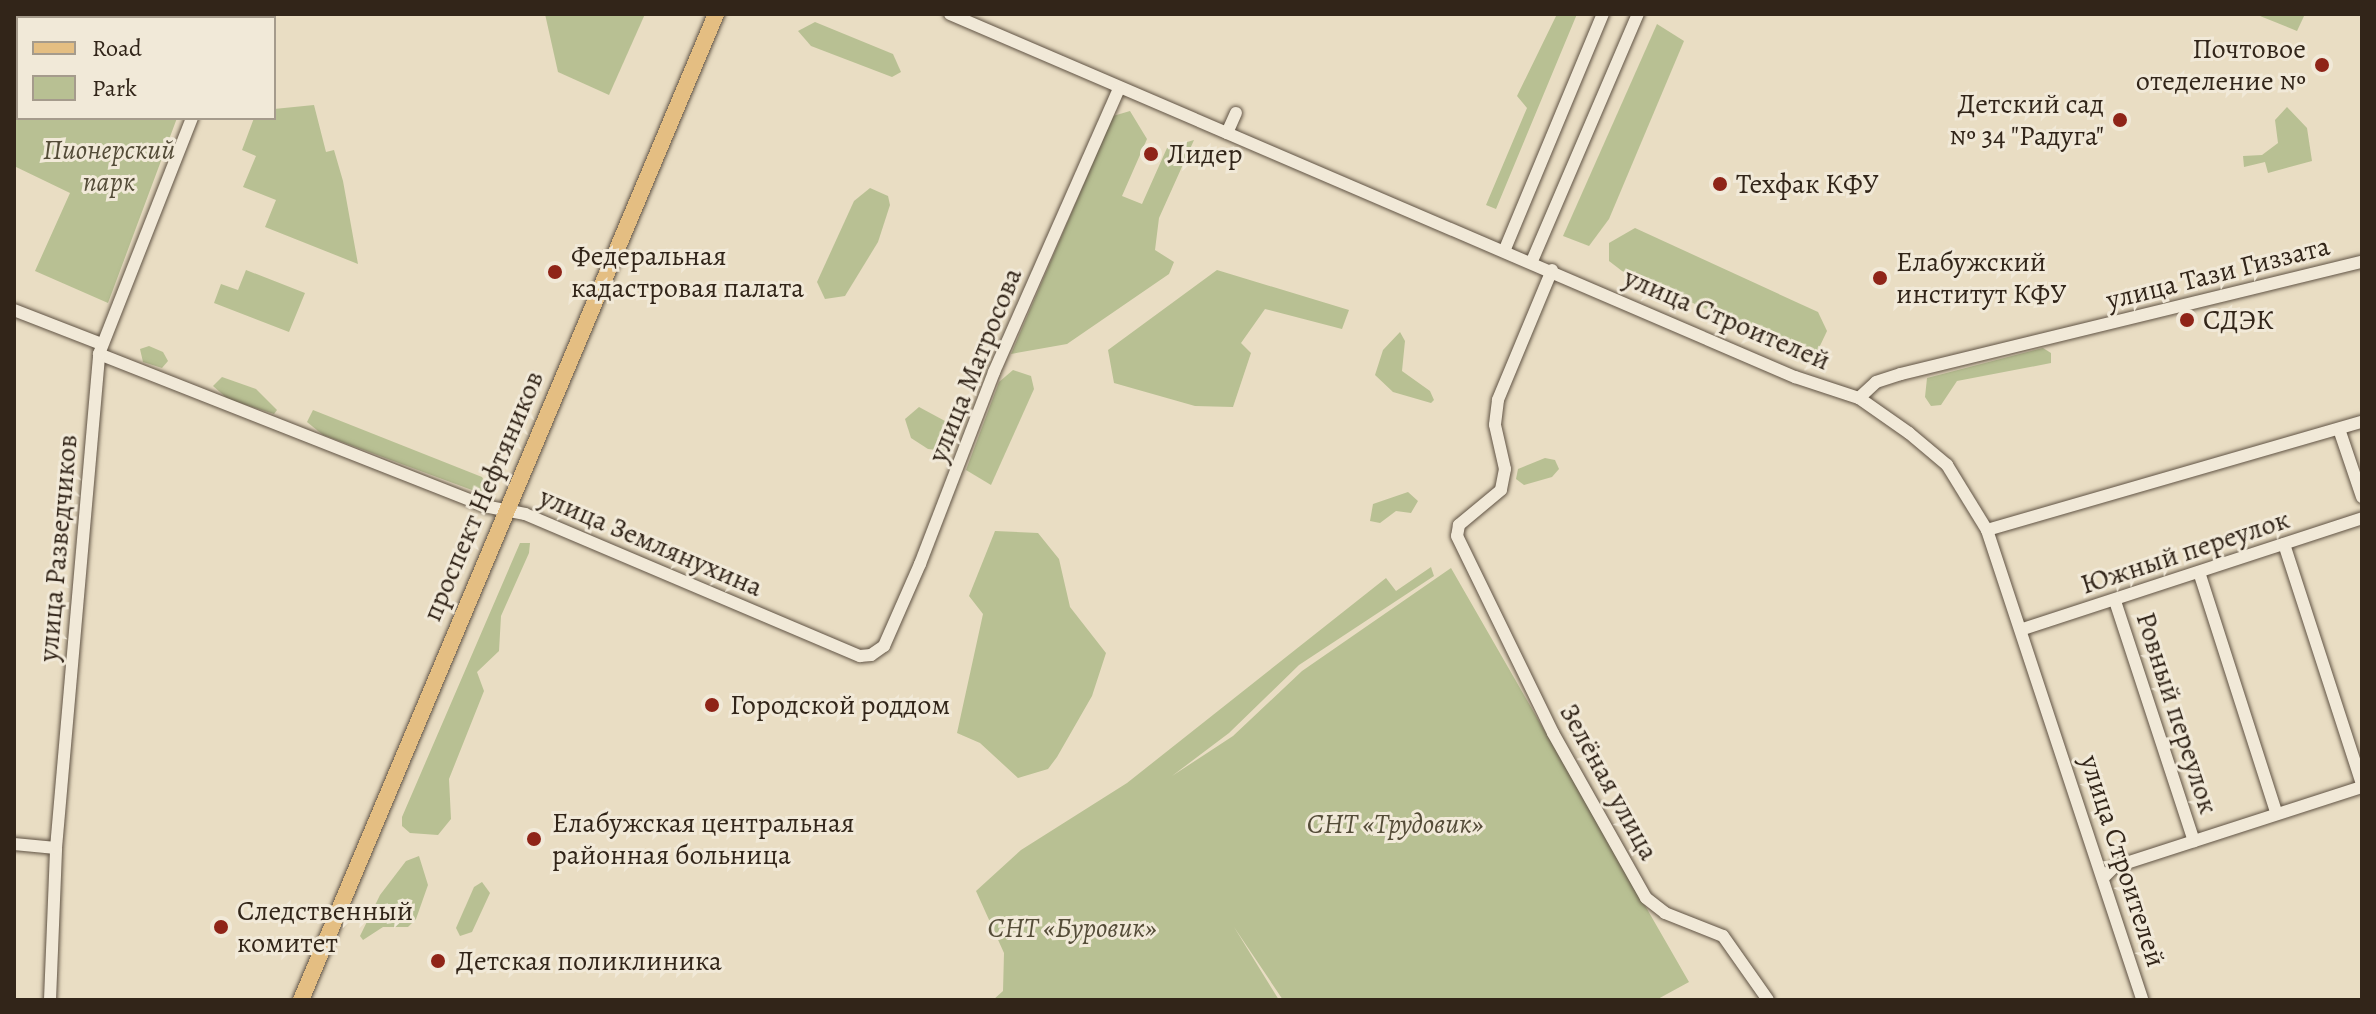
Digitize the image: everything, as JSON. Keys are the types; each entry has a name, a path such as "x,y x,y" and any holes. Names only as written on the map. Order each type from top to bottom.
{"main road":[{"name":"проспект Нефтяников","path":"301,1000 716,14"}],"street":[{"name":"улица Строителей","path":"950,14 1505,249 1795,377 1859,398 1947,465 1987,530 2023,629 2142,1000"},
{"path":"1505,249 1603,14"},
{"path":"1532,261 1638,14"},
{"name":"улица Матросова","path":"871,655 884,646 920,564 994,372 1119,88"},
{"path":"1227,133 1236,113"},
{"name":"улица Разведчиков","path":"50,1000 56,848 100,349 191,120"},
{"name":"улица Тази Гиззата","path":"1859,398 1876,382 1901,374 2362,262"},
{"name":"Зелёная улица","path":"1552,270 1498,400 1495,425 1505,479 1496,497 1459,525 1458,541 1553,733 1646,898 1665,913 1723,936 1768,1000"},
{"name":"улица Землянухина","path":"14,310 100,349 505,511 525,514 834,645 871,655"},
{"path":"1987,530 2362,422"},
{"path":"2339,429 2362,497"},
{"name":"Южный переулок","path":"2023,629 2362,518"},
{"path":"2103,878 2114,867 2362,786 2284,544"},
{"path":"2199,572 2276,812"},
{"name":"Ровный переулок","path":"2115,601 2194,841"},
{"path":"14,844 56,848"}],"green space":[{"path":"79,14 224,14 148,16 75,16"},
{"path":"545,14 645,14 609,95 558,72"},
{"path":"1557,14 1577,14 1496,209 1486,205 1527,108 1517,96"},
{"path":"2255,14 2305,14 2297,31"},
{"path":"815,22 893,54 901,72 892,77 811,46 798,31"},
{"path":"1657,24 1684,41 1609,219 1589,246 1563,236"},
{"path":"314,105 326,152 334,150 343,181 358,264 265,227 276,200 243,187 256,156 242,150 253,120 276,120 276,109"},
{"path":"2287,107 2307,128 2312,161 2268,173 2265,162 2244,167 2243,156 2262,155 2278,143 2275,120"},
{"path":"1130,111 1147,139 1122,196 1142,204 1167,148 1194,140 1159,218 1155,250 1174,262 1169,274 1067,344 1011,354 1113,116"},
{"name":"Пионерский парк","path":"16,118 176,120 108,303 35,271 70,193 14,166"},
{"path":"870,188 888,196 890,205 878,242 845,296 825,299 817,282 854,201"},
{"path":"1635,228 1818,312 1827,331 1818,350 1808,355 1622,271 1609,261 1609,243"},
{"path":"246,270 305,293 289,332 214,303 221,284 238,290"},
{"path":"1217,270 1349,310 1342,329 1265,309 1241,343 1251,353 1233,407 1195,406 1114,383 1108,350"},
{"path":"1400,332 1405,341 1402,371 1430,391 1434,400 1431,403 1393,392 1375,375 1383,350"},
{"path":"149,346 163,352 168,361 162,368 143,362 140,349"},
{"path":"2043,348 2051,353 2051,363 1957,381 1941,405 1931,406 1925,397 1927,378"},
{"path":"1013,370 1031,376 1034,389 991,485 966,470 999,382"},
{"path":"222,377 256,389 277,410 274,414 228,399 213,386"},
{"path":"919,407 945,421 950,442 945,451 928,449 911,438 905,419"},
{"path":"313,410 482,477 489,489 480,493 323,435 307,422"},
{"path":"1545,458 1555,460 1559,469 1552,477 1524,485 1516,479 1518,469"},
{"path":"1408,492 1418,501 1411,513 1396,511 1380,523 1370,521 1373,504"},
{"path":"995,531 1038,533 1059,559 1070,607 1106,653 1092,696 1057,757 1048,769 1018,778 980,743 957,733 983,614 969,596"},
{"path":"520,543 530,543 529,553 501,616 499,651 477,672 484,691 449,779 451,819 438,835 410,833 402,826 402,817"},
{"name":"СНТ «Трудовик»","path":"1431,567 1434,576 1299,665 1229,733 1172,776 1233,736 1302,671 1451,568 1689,982 1656,1000 1283,1000 1234,927 1279,1000 993,1000 1003,991 1004,953 976,891 1021,850 1127,783 1386,578 1396,591"},
{"path":"419,856 428,885 416,919 408,927 383,927 363,940 360,936 380,895 406,861"},
{"path":"482,882 490,893 472,932 460,936 456,928 474,887"}],"place":[{"name":"Почтовое отеделение №","path":"2322,65"},
{"name":"Детский сад № 34 \"Радуга\"","path":"2120,120"},
{"name":"Лидер","path":"1151,154"},
{"name":"Техфак КФУ","path":"1720,184"},
{"name":"Федеральная кадастровая палата","path":"555,272"},
{"name":"Елабужский институт КФУ","path":"1880,278"},
{"name":"СДЭК","path":"2187,320"},
{"name":"Городской роддом","path":"712,705"},
{"name":"Елабужская центральная районная больница","path":"534,839"},
{"name":"Следственный комитет","path":"221,927"},
{"name":"Детская поликлиника","path":"438,961"}],"park label":[{"name":"СНТ «Буровик»","path":"1072,928"}]}
